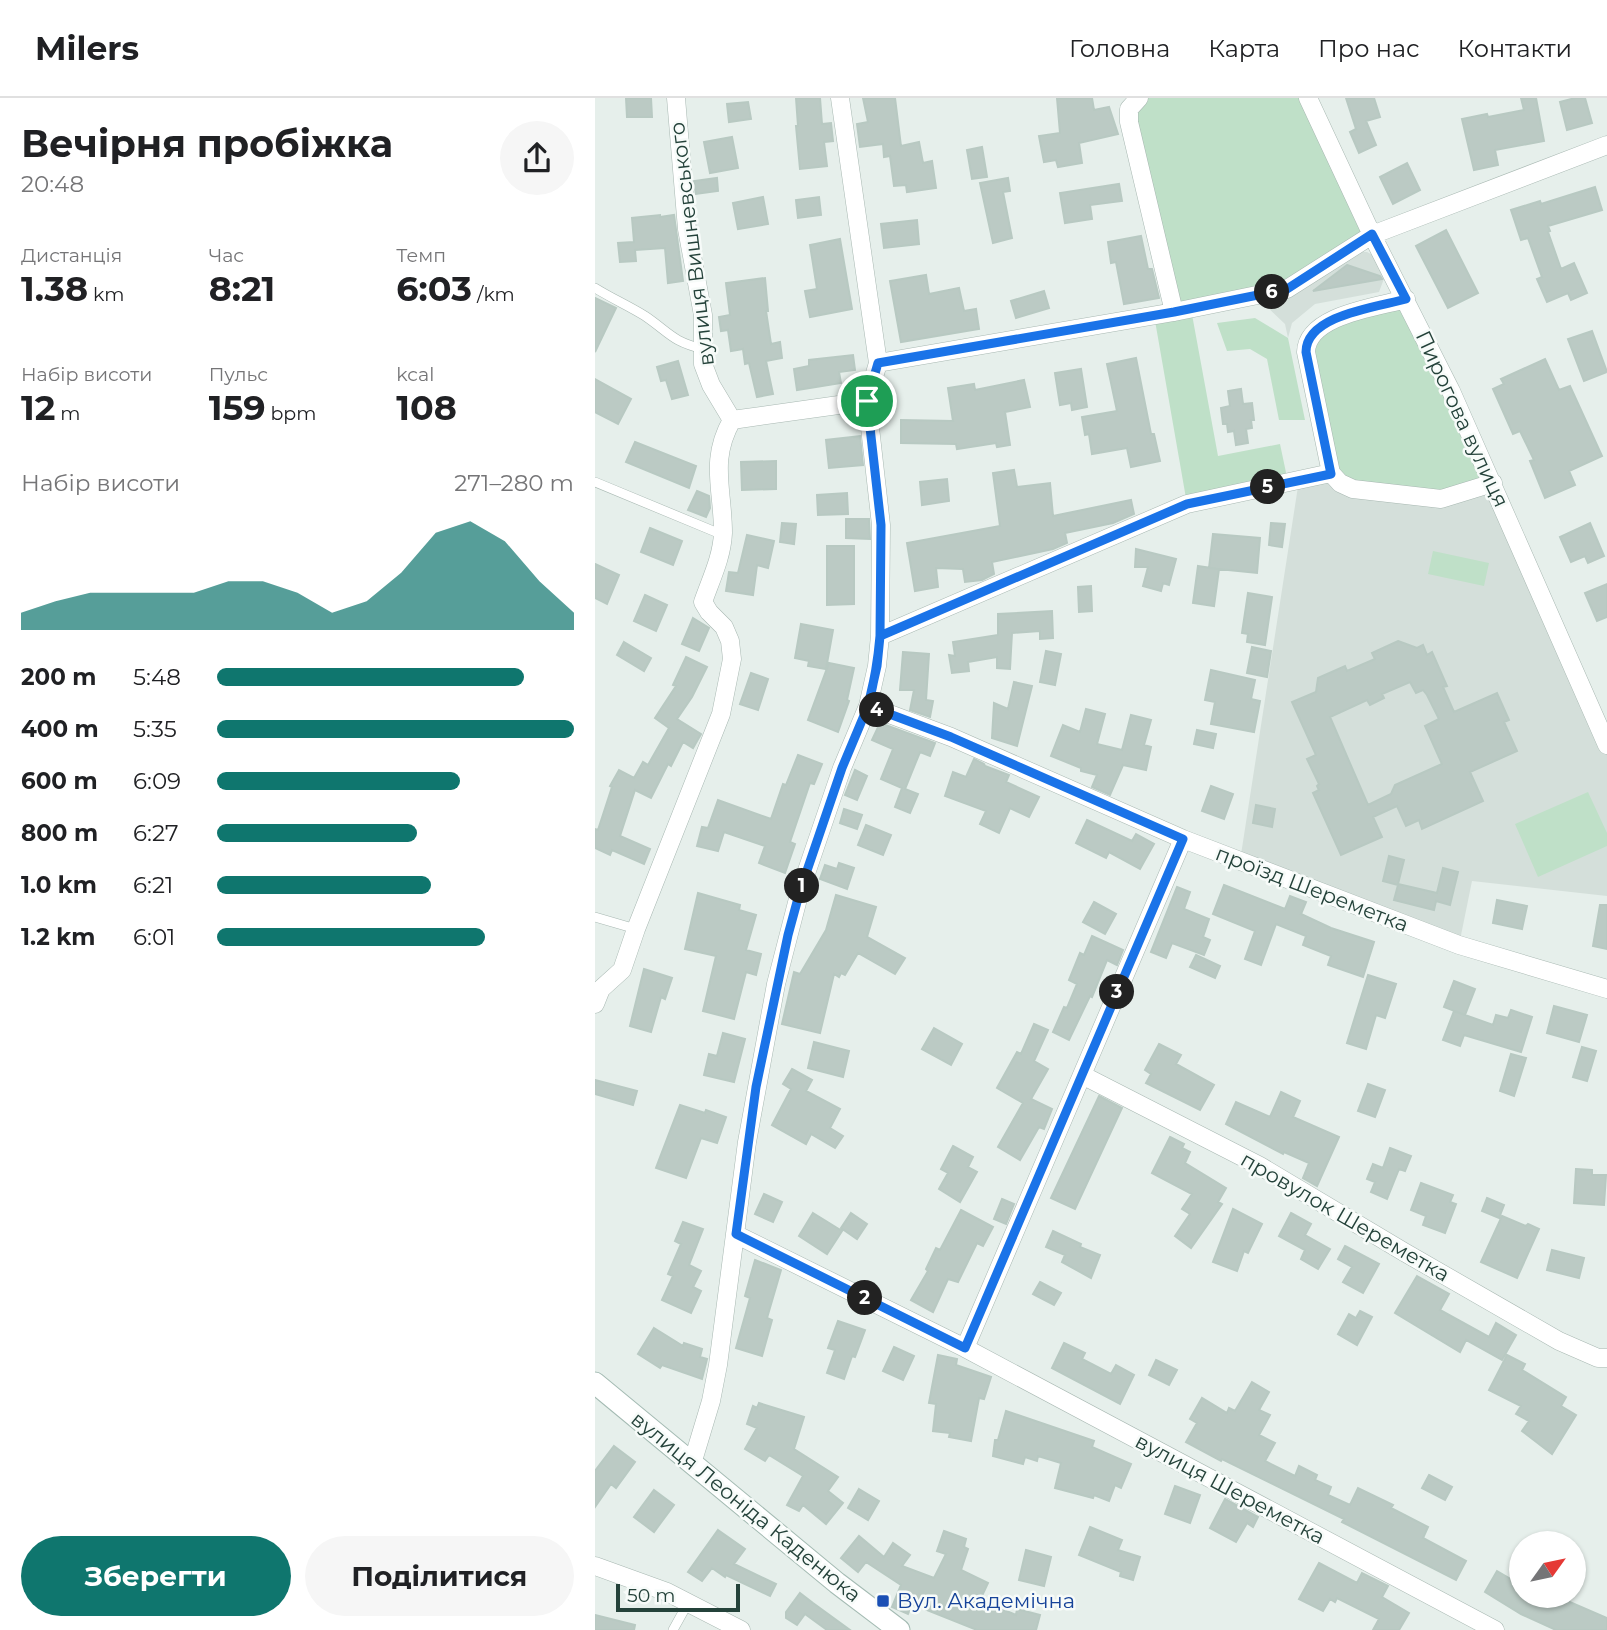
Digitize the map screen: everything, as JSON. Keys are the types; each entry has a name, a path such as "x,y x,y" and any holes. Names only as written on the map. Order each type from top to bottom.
{"street":[{"name":"вулиця Вишневського","path":"676,98 687,229 703,315 703,364 711,385 732,420"},
{"path":"692,1464 711,1401 718,1365 756,1087 788,935 838,780 868,706 877,666 880,636 881,525 867,401 878,363 840,98"},
{"path":"1139,98 1129,109 1129,122 1174,312"},
{"name":"Пирогова вулиця","path":"1308,98 1493,483 1607,745"},
{"path":"878,363 1174,312 1287,289 1372,234 1607,145"},
{"path":"1406,299 1331,320 1317,328 1310,337 1306,352 1331,474 1340,483 1353,489 1441,499 1493,483"},
{"path":"595,1004 601,989 622,971 721,714 732,659 730,641 724,627 709,612 703,601 716,569 723,535 719,456 723,436 732,420 867,401"},
{"path":"880,636 1187,504 1331,474"},
{"name":"проїзд Шереметка","path":"868,706 951,737 1183,839 1459,945 1607,989"},
{"path":"965,1348 1183,839"},
{"name":"провулок Шереметка","path":"1082,1075 1260,1166 1559,1340 1598,1358 1607,1358"},
{"name":"вулиця Шереметка","path":"736,1234 965,1348 1495,1630"},
{"name":"вулиця Леоніда Каденюка","path":"595,1382 837,1583 899,1630"},
{"path":"595,1566 642,1582 741,1630"}],"lane":[{"path":"595,288 646,317 672,339 703,349"},
{"path":"595,482 723,535"},
{"path":"595,917 636,929"},
{"path":"673,1630 688,1603"}],"shaded area":[{"path":"1353,252 1367,252 1378,258 1385,276 1379,292 1315,304 1292,323 1288,338 1285,324 1264,304 1292,296"},
{"path":"1299,480 1493,483 1607,745 1607,896 1472,881 1459,945 1240,861"}],"green space":[{"path":"1139,98 1308,98 1372,235 1287,289 1191,309 1218,456 1280,444 1288,482 1187,504 1154,315 1174,312 1132,104"},
{"path":"1406,299 1493,483 1441,499 1340,483 1310,337"},
{"path":"1255,318 1288,338 1305,420 1279,420 1267,359 1250,349 1227,351 1217,323"},
{"path":"1433,551 1489,563 1484,586 1428,574"},
{"path":"1588,792 1607,833 1607,846 1538,877 1515,824"}],"building":[{"path":"626,98 651,98 652,117 627,117"},
{"path":"796,98 820,98 822,124 831,123 833,141 824,142 827,166 800,169"},
{"path":"863,98 895,98 901,146 919,142 923,163 932,161 936,188 907,192 906,185 894,186 890,156 884,157 883,144 860,147 857,124 868,122"},
{"path":"1057,98 1092,98 1094,110 1109,107 1118,134 1079,143 1082,163 1058,167 1056,160 1044,162 1039,136 1060,133"},
{"path":"1346,98 1374,98 1380,117 1366,121 1376,145 1359,153 1350,132 1356,129"},
{"path":"1521,98 1536,98 1544,141 1495,150 1498,165 1474,170 1462,119 1524,110"},
{"path":"1585,98 1592,123 1567,130 1560,102"},
{"path":"748,102 751,119 729,122 727,104"},
{"path":"732,137 738,168 710,173 704,142"},
{"path":"982,147 987,177 972,179 967,150"},
{"path":"1407,163 1420,190 1393,204 1380,177"},
{"path":"717,178 718,191 696,194 694,181"},
{"path":"1008,178 1010,191 1003,192 1012,238 993,243 980,183"},
{"path":"1119,184 1122,201 1090,205 1092,219 1065,223 1060,193"},
{"path":"1595,187 1602,210 1548,226 1561,269 1574,263 1587,293 1571,300 1568,293 1547,302 1537,279 1542,277 1528,238 1521,240 1511,210 1540,201 1541,204"},
{"path":"763,197 768,224 738,229 733,203"},
{"path":"819,197 821,215 798,218 796,200"},
{"path":"674,215 683,281 668,283 665,248 635,250 636,261 620,262 618,243 634,242 632,218"},
{"path":"917,220 919,244 884,248 881,224"},
{"path":"1446,230 1478,293 1448,308 1416,246"},
{"path":"1141,236 1148,269 1152,269 1159,298 1124,304 1116,262 1111,263 1108,242"},
{"path":"840,239 852,309 810,317 805,291 817,289 810,245"},
{"path":"1347,265 1382,279 1313,291"},
{"path":"926,275 929,294 959,288 964,311 976,309 979,329 901,342 890,281"},
{"path":"765,278 771,344 780,342 782,358 766,361 773,394 757,397 749,363 745,364 743,349 731,351 728,330 721,331 719,317 730,315 726,283"},
{"path":"1044,291 1049,308 1016,318 1011,301"},
{"path":"595,298 616,308 595,352"},
{"path":"1592,331 1607,372 1584,381 1568,339"},
{"path":"853,355 855,370 839,372 841,383 797,390 794,369 809,366 809,360"},
{"path":"1136,358 1151,434 1154,434 1160,461 1131,467 1127,448 1092,454 1089,434 1085,435 1082,417 1117,411 1107,364"},
{"path":"1545,359 1559,390 1570,386 1602,456 1569,471 1575,485 1545,498 1530,461 1534,460 1520,431 1513,434 1493,389 1504,384 1501,379"},
{"path":"678,361 688,395 672,399 666,380 661,381 657,367"},
{"path":"1081,369 1087,407 1072,410 1071,403 1060,405 1055,373"},
{"path":"595,379 631,399 618,424 595,412"},
{"path":"1024,380 1030,407 1005,412 1010,445 997,447 996,443 957,449 956,444 901,443 901,420 953,421 948,388 974,384 975,390"},
{"path":"1241,389 1243,404 1252,403 1254,420 1251,420 1252,428 1246,429 1248,443 1236,445 1234,431 1228,432 1227,424 1223,424 1221,408 1230,406 1228,391"},
{"path":"860,436 863,465 829,468 826,440"},
{"path":"635,442 696,466 689,488 626,462"},
{"path":"776,461 776,489 742,490 741,462"},
{"path":"1014,470 1017,487 1050,483 1053,516 1131,500 1134,514 1113,523 1065,533 1067,543 1053,549 992,562 994,574 982,580 965,582 963,569 936,568 938,587 915,591 907,543 1000,526 993,473"},
{"path":"947,479 949,501 922,505 920,482"},
{"path":"697,491 709,496 710,508 706,517 688,510"},
{"path":"847,493 848,514 818,515 817,495"},
{"path":"846,519 869,519 870,539 846,538"},
{"path":"782,523 796,524 794,544 780,542"},
{"path":"1271,523 1285,524 1282,547 1269,545"},
{"path":"1590,523 1604,556 1588,563 1585,556 1571,562 1560,537"},
{"path":"650,528 682,541 673,565 641,552"},
{"path":"1213,534 1260,538 1257,573 1209,568"},
{"path":"747,535 774,541 768,568 757,565 753,595 726,591 729,572 738,573"},
{"path":"827,546 854,546 854,604 827,605"},
{"path":"1136,549 1176,559 1169,585 1163,583 1161,591 1143,586 1148,567 1135,567"},
{"path":"595,564 619,575 607,604 595,598"},
{"path":"1198,566 1219,569 1214,606 1193,603"},
{"path":"1607,584 1607,617 1597,621 1585,593"},
{"path":"1091,586 1092,611 1079,612 1078,587"},
{"path":"1248,593 1272,597 1265,645 1247,642 1248,634 1242,633"},
{"path":"645,595 667,605 656,631 634,621"},
{"path":"1052,611 1053,638 1040,639 1040,631 1012,633 1010,669 997,668 997,657 968,662 969,671 952,673 949,655 955,656 953,642 998,635 998,614"},
{"path":"693,618 709,628 699,651 682,644"},
{"path":"801,624 833,630 826,669 808,666 809,661 795,658"},
{"path":"1398,641 1417,648 1423,645 1427,655 1432,652 1447,686 1443,687 1454,712 1497,693 1509,720 1504,722 1517,751 1470,772 1483,801 1422,829 1419,820 1406,826 1397,806 1373,817 1382,837 1341,855 1313,793 1319,790 1319,784 1307,759 1316,755 1292,702 1316,692 1318,678 1345,666 1347,671 1375,659 1372,653","holes":["1410,682 1416,693 1423,690 1439,719 1425,726 1442,764 1395,785 1391,794 1368,805 1330,717 1367,700 1370,705 1384,698 1382,694"]},
{"path":"624,642 651,658 644,671 617,655"},
{"path":"1252,647 1271,651 1267,677 1247,673"},
{"path":"1046,651 1061,654 1055,685 1040,682"},
{"path":"903,652 929,654 926,700 933,701 930,717 910,710 914,690 900,690"},
{"path":"686,657 707,667 677,719 701,734 693,748 683,742 671,766 668,764 651,798 635,790 620,836 650,849 644,864 612,850 610,855 595,848 595,829 598,830 612,787 610,786 619,770 634,778 643,762 648,765 669,728 655,718 676,686 673,685"},
{"path":"829,663 854,668 847,700 849,701 838,732 808,720"},
{"path":"1211,670 1255,680 1251,699 1260,701 1254,732 1211,724 1215,702 1205,700"},
{"path":"751,673 768,679 758,710 740,704"},
{"path":"1014,682 1032,686 1017,746 992,738 994,703 1008,709"},
{"path":"1086,709 1105,714 1097,744 1122,750 1131,715 1151,720 1144,745 1151,747 1146,770 1123,765 1110,795 1092,787 1097,775 1081,771 1081,768 1051,756 1063,725 1080,732"},
{"path":"880,723 935,743 930,756 920,752 905,789 918,794 910,813 895,807 902,788 881,779 893,749 872,740"},
{"path":"1197,730 1216,734 1213,748 1194,744"},
{"path":"798,755 822,764 814,784 810,783 790,842 795,844 785,873 759,863 765,846 724,832 718,851 697,846 702,827 708,828 718,800 771,819 783,784 786,785"},
{"path":"974,759 1009,775 1006,782 1039,797 1029,817 1010,808 999,833 980,824 986,811 945,796 953,772 966,777"},
{"path":"855,770 867,776 857,800 845,795"},
{"path":"1211,786 1233,794 1224,819 1202,811"},
{"path":"1256,805 1275,809 1272,827 1253,823"},
{"path":"844,809 862,815 857,829 840,823"},
{"path":"1087,820 1132,841 1136,834 1154,844 1140,869 1109,852 1106,858 1076,843"},
{"path":"866,825 891,835 883,855 858,845"},
{"path":"1389,856 1404,860 1398,884 1437,893 1443,868 1458,872 1450,905 1436,901 1434,910 1394,900 1398,885 1383,881"},
{"path":"839,863 854,868 847,889 820,879 825,865 837,869"},
{"path":"1224,885 1285,909 1290,896 1306,902 1301,914 1331,928 1374,942 1363,977 1328,965 1331,956 1303,945 1306,936 1276,924 1261,965 1245,959 1255,931 1213,914"},
{"path":"1177,887 1190,892 1184,909 1209,919 1203,937 1210,940 1204,955 1172,943 1166,958 1151,952"},
{"path":"698,893 740,905 739,910 756,915 746,950 761,954 756,975 746,972 734,1019 703,1011 716,956 685,949"},
{"path":"836,895 876,907 867,937 905,958 895,974 858,953 845,975 841,973 839,977 834,974 820,1033 782,1024 794,972 800,974 826,930"},
{"path":"1497,900 1527,906 1522,929 1493,923"},
{"path":"1094,902 1116,914 1105,934 1083,922"},
{"path":"1600,905 1607,905 1607,949 1593,946"},
{"path":"1092,936 1123,950 1117,965 1107,960 1092,997 1090,996 1069,1040 1053,1032 1077,984 1069,980 1080,953 1084,955"},
{"path":"1196,955 1220,966 1215,978 1190,967"},
{"path":"644,969 672,978 665,999 661,997 651,1032 630,1026"},
{"path":"1368,975 1396,984 1385,1018 1376,1015 1366,1049 1347,1043"},
{"path":"1454,981 1475,989 1465,1015 1444,1007"},
{"path":"1554,1006 1587,1015 1579,1042 1547,1033"},
{"path":"1511,1010 1532,1017 1521,1052 1464,1035 1460,1046 1443,1040 1454,1011 1493,1025 1496,1015 1508,1018"},
{"path":"1034,1024 1048,1030 1034,1061 1048,1069 1031,1099 1052,1109 1044,1129 1039,1127 1020,1160 998,1147 1023,1103 997,1088 1017,1052 1021,1054"},
{"path":"934,1028 962,1044 951,1065 922,1049"},
{"path":"723,1033 745,1039 734,1082 704,1075 709,1054 717,1056"},
{"path":"814,1042 849,1051 843,1077 808,1068"},
{"path":"1159,1044 1181,1055 1176,1064 1214,1085 1200,1110 1146,1083 1151,1074 1145,1070"},
{"path":"1582,1047 1596,1051 1587,1081 1573,1077"},
{"path":"1511,1054 1526,1058 1514,1096 1500,1091"},
{"path":"792,1069 812,1080 806,1091 840,1109 830,1128 843,1136 835,1148 811,1134 806,1144 772,1125 791,1089 783,1084"},
{"path":"595,1080 637,1091 633,1105 595,1094"},
{"path":"1368,1084 1385,1090 1375,1117 1358,1111"},
{"path":"1281,1092 1300,1101 1293,1117 1339,1137 1317,1186 1303,1178 1309,1163 1284,1152 1283,1154 1226,1124 1236,1102 1270,1117"},
{"path":"1099,1096 1122,1108 1075,1209 1051,1198"},
{"path":"680,1105 726,1117 717,1143 701,1138 686,1178 656,1168"},
{"path":"1170,1137 1184,1144 1182,1148 1190,1152 1185,1163 1226,1188 1218,1202 1222,1204 1191,1248 1175,1236 1190,1214 1182,1209 1192,1194 1152,1173"},
{"path":"953,1146 973,1157 968,1167 977,1172 960,1202 939,1189 948,1173 941,1169"},
{"path":"1390,1148 1411,1156 1405,1171 1399,1169 1387,1199 1371,1192 1375,1182 1367,1179 1373,1164 1383,1168"},
{"path":"1576,1169 1592,1170 1592,1175 1606,1175 1604,1205 1574,1203"},
{"path":"1421,1183 1453,1195 1450,1202 1456,1204 1445,1233 1423,1225 1426,1216 1411,1210"},
{"path":"764,1194 782,1202 773,1222 755,1214"},
{"path":"1487,1198 1504,1205 1499,1218 1482,1211"},
{"path":"1002,1199 1014,1204 1006,1224 994,1219"},
{"path":"1233,1209 1262,1224 1248,1253 1244,1251 1237,1271 1213,1262"},
{"path":"961,1210 993,1227 983,1246 977,1243 958,1282 948,1279 933,1312 911,1300 928,1271 926,1269 936,1248 940,1250"},
{"path":"813,1213 842,1231 827,1254 799,1236"},
{"path":"851,1213 867,1224 857,1239 841,1228"},
{"path":"1291,1213 1311,1224 1305,1235 1330,1249 1318,1269 1301,1259 1305,1250 1279,1236"},
{"path":"1502,1216 1539,1229 1517,1278 1481,1262"},
{"path":"683,1222 703,1229 689,1265 701,1271 693,1287 701,1291 691,1313 662,1300 673,1276 668,1274 681,1244 675,1241"},
{"path":"1053,1231 1100,1255 1091,1278 1062,1262 1065,1255 1046,1247"},
{"path":"1345,1246 1379,1264 1363,1293 1343,1282 1352,1267 1338,1259"},
{"path":"1552,1250 1584,1258 1579,1278 1547,1270"},
{"path":"755,1260 781,1270 767,1318 772,1320 762,1356 736,1348 750,1298 745,1296"},
{"path":"1417,1276 1449,1294 1440,1310 1489,1337 1496,1323 1516,1335 1502,1360 1466,1340 1460,1352 1395,1313"},
{"path":"1040,1282 1061,1293 1054,1305 1033,1294"},
{"path":"1360,1311 1372,1317 1357,1345 1338,1334 1349,1314 1356,1318"},
{"path":"838,1321 865,1330 844,1379 827,1373 835,1350 828,1348"},
{"path":"654,1328 683,1346 684,1343 702,1349 700,1357 707,1359 702,1379 662,1365 660,1368 638,1354"},
{"path":"1064,1343 1085,1353 1082,1359 1111,1374 1116,1365 1134,1375 1120,1404 1052,1368"},
{"path":"894,1347 914,1356 903,1380 883,1371"},
{"path":"938,1355 957,1359 956,1365 991,1377 984,1399 979,1398 971,1441 949,1437 950,1433 933,1431 936,1404 929,1403"},
{"path":"1507,1355 1525,1364 1522,1370 1566,1397 1561,1406 1576,1415 1552,1454 1522,1431 1529,1421 1516,1414 1521,1406 1489,1390"},
{"path":"1156,1360 1177,1370 1169,1385 1149,1375"},
{"path":"1252,1382 1269,1392 1259,1410 1270,1415 1259,1435 1275,1443 1265,1461 1295,1476 1299,1466 1317,1475 1315,1480 1331,1487 1328,1495 1350,1505 1358,1488 1393,1505 1391,1508 1428,1527 1423,1538 1466,1561 1456,1580 1342,1522 1344,1519 1186,1442 1197,1423 1190,1419 1202,1398 1227,1413 1229,1408 1235,1411"},
{"path":"759,1403 804,1417 794,1449 838,1477 828,1491 843,1503 826,1524 803,1505 799,1511 787,1505 803,1476 769,1455 765,1461 745,1449 757,1428 747,1424 753,1406 757,1408"},
{"path":"1006,1411 1094,1441 1092,1447 1131,1464 1121,1488 1115,1485 1109,1501 1094,1495 1093,1498 1055,1488 1061,1463 1038,1456 1037,1461 1025,1457 1023,1464 993,1456 995,1440 998,1440"},
{"path":"614,1446 635,1462 616,1488 611,1484 595,1507 595,1471"},
{"path":"1429,1475 1452,1487 1445,1500 1422,1488"},
{"path":"1175,1486 1200,1495 1190,1523 1165,1514"},
{"path":"859,1489 879,1501 868,1520 848,1508"},
{"path":"654,1490 674,1505 654,1532 634,1517"},
{"path":"1225,1499 1258,1517 1253,1527 1247,1523 1236,1542 1210,1528"},
{"path":"1090,1527 1122,1540 1118,1550 1140,1557 1133,1580 1120,1576 1121,1572 1079,1555"},
{"path":"718,1530 745,1549 734,1564 776,1584 770,1596 726,1575 725,1577 712,1568 702,1581 688,1572"},
{"path":"944,1531 966,1539 964,1547 968,1549 961,1570 988,1583 980,1600 1016,1615 1017,1609 1040,1615 1036,1630 977,1630 912,1604 908,1614 892,1607 901,1585 866,1562 858,1572 841,1558 859,1536 884,1557 893,1543 910,1555 902,1566 934,1578 946,1554 937,1551"},
{"path":"1026,1550 1051,1557 1044,1586 1019,1580"},
{"path":"1319,1563 1357,1583 1362,1573 1388,1586 1382,1597 1409,1613 1399,1630 1373,1630 1379,1619 1337,1598 1335,1602 1330,1599 1323,1611 1299,1599"},
{"path":"1497,1571 1509,1578 1509,1607 1485,1592"},
{"path":"800,1593 850,1630 827,1630 805,1614 797,1625 786,1618 786,1612"},
{"path":"1511,1608 1584,1608 1607,1618 1607,1630 1556,1630"},
{"path":"595,1615 635,1625 634,1630 595,1630"}],"place":[{"name":"Вул. Академічна","path":"883,1601"}],"route":[{"path":"867,401 878,363 1174,312 1287,289 1372,234 1406,299 1326,322 1317,328 1306,346 1331,474 1187,504 880,636 877,666 873,685 868,706 951,737 1183,839 965,1348 736,1234 756,1087 788,935 800,891 842,768 868,706 877,666 880,636 881,525 867,401"}]}
